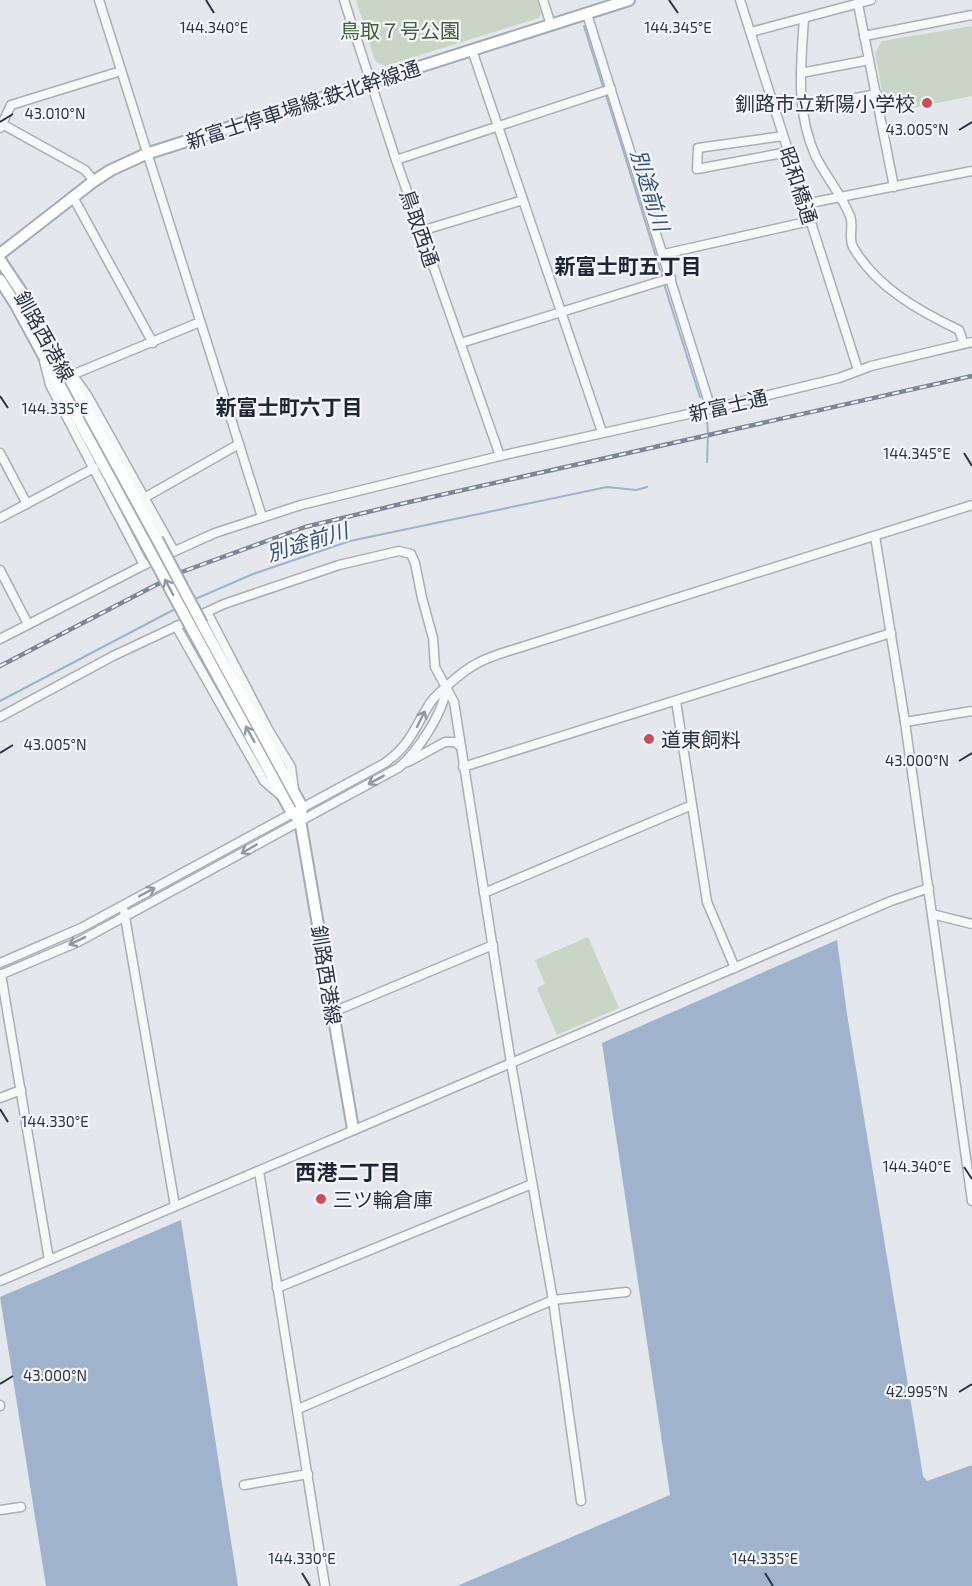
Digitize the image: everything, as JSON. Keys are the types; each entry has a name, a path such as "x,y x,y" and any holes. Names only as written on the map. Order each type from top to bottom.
{"main road":[{"name":"新富士停車場線:鉄北幹線通","path":"0,254 94,181 111,170 146,154 628,0"},
{"name":"釧路西港線","path":"0,260 26,299 146,544 197,627 290,796 333,1012 353,1129"},
{"name":"釧路西港線","path":"0,280 42,353 65,377 157,539 197,627"},
{"name":"釧路西港線","path":"290,796 302,807 296,817"}],"street":[{"path":"99,0 262,517"},
{"name":"鳥取西通","path":"344,0 396,160 500,456"},
{"path":"543,0 551,25"},
{"name":"昭和橋通","path":"740,0 858,370"},
{"path":"751,32 871,0"},
{"path":"858,4 894,187"},
{"path":"586,14 664,254 711,409"},
{"path":"864,36 972,15"},
{"path":"804,18 800,90 803,108 814,153 851,217 852,245 872,272 901,298 959,330 968,343"},
{"path":"472,50 602,432"},
{"path":"801,73 869,60"},
{"path":"94,181 85,170 1,126 11,105 121,71"},
{"path":"396,160 611,89"},
{"path":"803,108 877,94"},
{"path":"783,136 698,148 697,169 788,152"},
{"path":"805,204 972,171"},
{"path":"73,197 153,343"},
{"path":"421,231 523,200"},
{"path":"664,254 810,221"},
{"path":"461,343 671,278"},
{"path":"174,551 87,395 65,377 200,322"},
{"name":"新富士通","path":"0,639 174,551 215,533 301,505 500,456 839,378 858,370 968,343"},
{"path":"42,353 50,385 144,565"},
{"path":"144,498 239,444"},
{"path":"0,453 27,504"},
{"path":"0,518 94,468"},
{"path":"302,807 385,763 401,751 416,731 429,704 438,692 468,668 488,657 972,505"},
{"path":"875,536 906,722 972,1201"},
{"path":"0,717 113,656 207,612 339,565 399,551 411,554 433,638 435,667 454,702 511,1063 553,1300 581,1501"},
{"path":"0,570 28,624"},
{"path":"176,626 264,781 290,796 291,767 268,729 207,612"},
{"path":"463,767 891,633"},
{"path":"403,764 426,737 446,698 446,687"},
{"path":"676,701 707,902 735,968"},
{"path":"906,722 972,711"},
{"path":"0,963 81,927 445,742 455,742 461,747"},
{"path":"484,893 692,805"},
{"path":"49,1260 1,975 78,942 296,817"},
{"path":"0,1281 891,901 929,888"},
{"path":"123,904 175,1206"},
{"path":"932,914 972,924"},
{"path":"333,1012 493,945"},
{"path":"0,1098 21,1090"},
{"path":"259,1171 325,1586"},
{"path":"277,1288 532,1184"},
{"path":"298,1409 553,1300 626,1292"},
{"path":"243,1485 308,1474"},
{"path":"0,1510 21,1507"}],"green space":[{"name":"鳥取７号公園","path":"356,0 537,0 541,13 539,18 385,66 375,61"},
{"path":"972,26 972,96 897,111 895,100 884,101 875,53 882,41"},
{"path":"588,937 619,1008 557,1035 537,988 545,984 535,960"}],"water":[{"path":"837,940 847,1014 923,1476 927,1481 972,1465 972,1586 457,1586 670,1495 602,1043"},
{"path":"181,1220 238,1586 46,1586 0,1297"}],"waterway":[{"name":"別途前川","path":"584,26 604,90"},
{"name":"別途前川","path":"606,95 663,279"},
{"name":"別途前川","path":"664,284 700,397"},
{"name":"別途前川","path":"707,419 707,462"},
{"name":"別途前川","path":"193,600 253,574 350,541 607,487 636,490 647,487"},
{"name":"別途前川","path":"0,701 177,608"}],"railway":[{"path":"0,666 179,573 305,527 972,376"}],"place":[{"name":"釧路市立新陽小学校","path":"927,103"},
{"name":"道東飼料","path":"649,739"},
{"name":"三ツ輪倉庫","path":"321,1199"}],"district":[{"name":"新富士町五丁目","path":"628,265"},
{"name":"新富士町六丁目","path":"289,406"},
{"name":"西港二丁目","path":"348,1171"}]}
